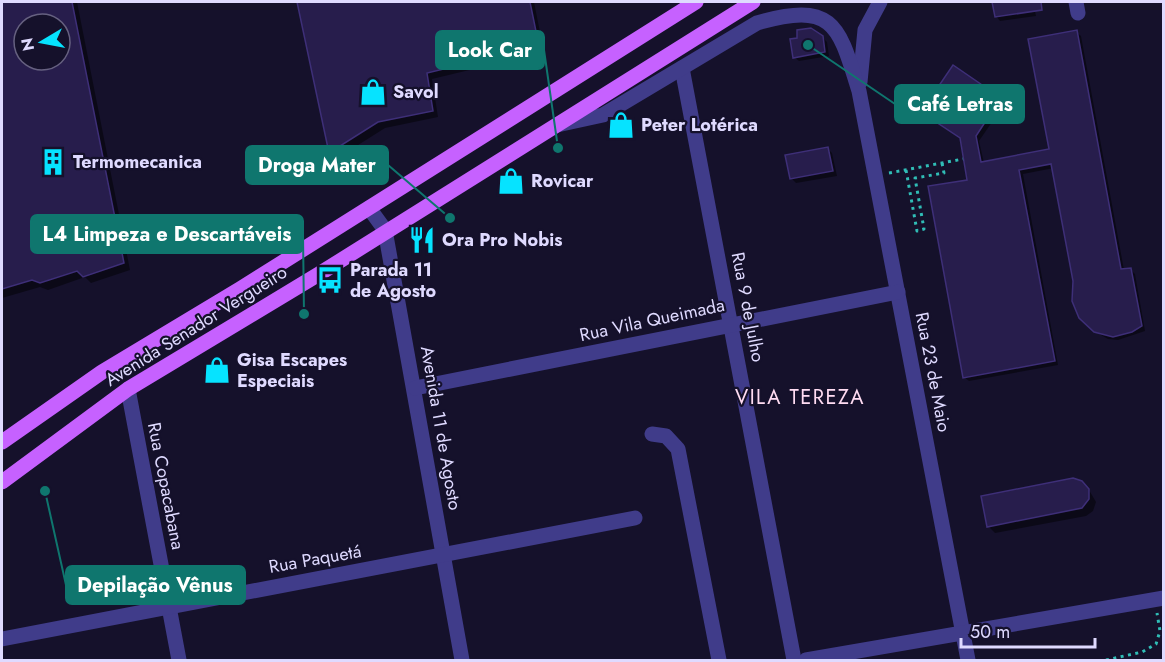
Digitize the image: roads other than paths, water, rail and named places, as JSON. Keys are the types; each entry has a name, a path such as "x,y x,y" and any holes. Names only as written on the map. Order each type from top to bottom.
{"main road":[{"name":"Avenida Senador Vergueiro","path":"2,442 102,372 369,208 696,2"},
{"name":"Avenida Senador Vergueiro","path":"2,483 128,389 753,2"}],"street":[{"name":"Rua 23 de Maio","path":"859,91 865,30 880,2"},
{"name":"Rua 23 de Maio","path":"682,68 731,36 765,21 804,14 826,19 836,26 841,35 859,91 968,660"},
{"path":"551,126 603,115 682,68"},
{"name":"Rua 9 de Julho","path":"682,68 794,660"},
{"name":"Avenida 11 de Agosto","path":"369,208 385,230 462,660"},
{"name":"Rua Vila Queimada","path":"415,388 731,323 898,292"},
{"name":"Rua Copacabana","path":"128,389 178,660"},
{"path":"652,434 666,436 678,449 719,660"},
{"name":"Rua Paquetá","path":"2,639 635,518"},
{"path":"806,660 1159,599"}],"place":[{"name":"Café Letras","path":"808,45"},
{"name":"Savol","path":"373,92"},
{"name":"Peter Lotérica","path":"621,125"},
{"name":"Look Car","path":"558,148"},
{"name":"Termomecanica","path":"53,162"},
{"name":"Rovicar","path":"511,181"},
{"name":"Droga Mater","path":"450,218"},
{"name":"Ora Pro Nobis","path":"422,240"},
{"name":"Parada 11 de Agosto","path":"330,280"},
{"name":"L4 Limpeza e Descartáveis","path":"304,314"},
{"name":"Gisa Escapes Especiais","path":"217,370"},
{"name":"Depilação Vênus","path":"45,491"}],"district":[{"name":"VILA TEREZA","path":"800,397"}]}
